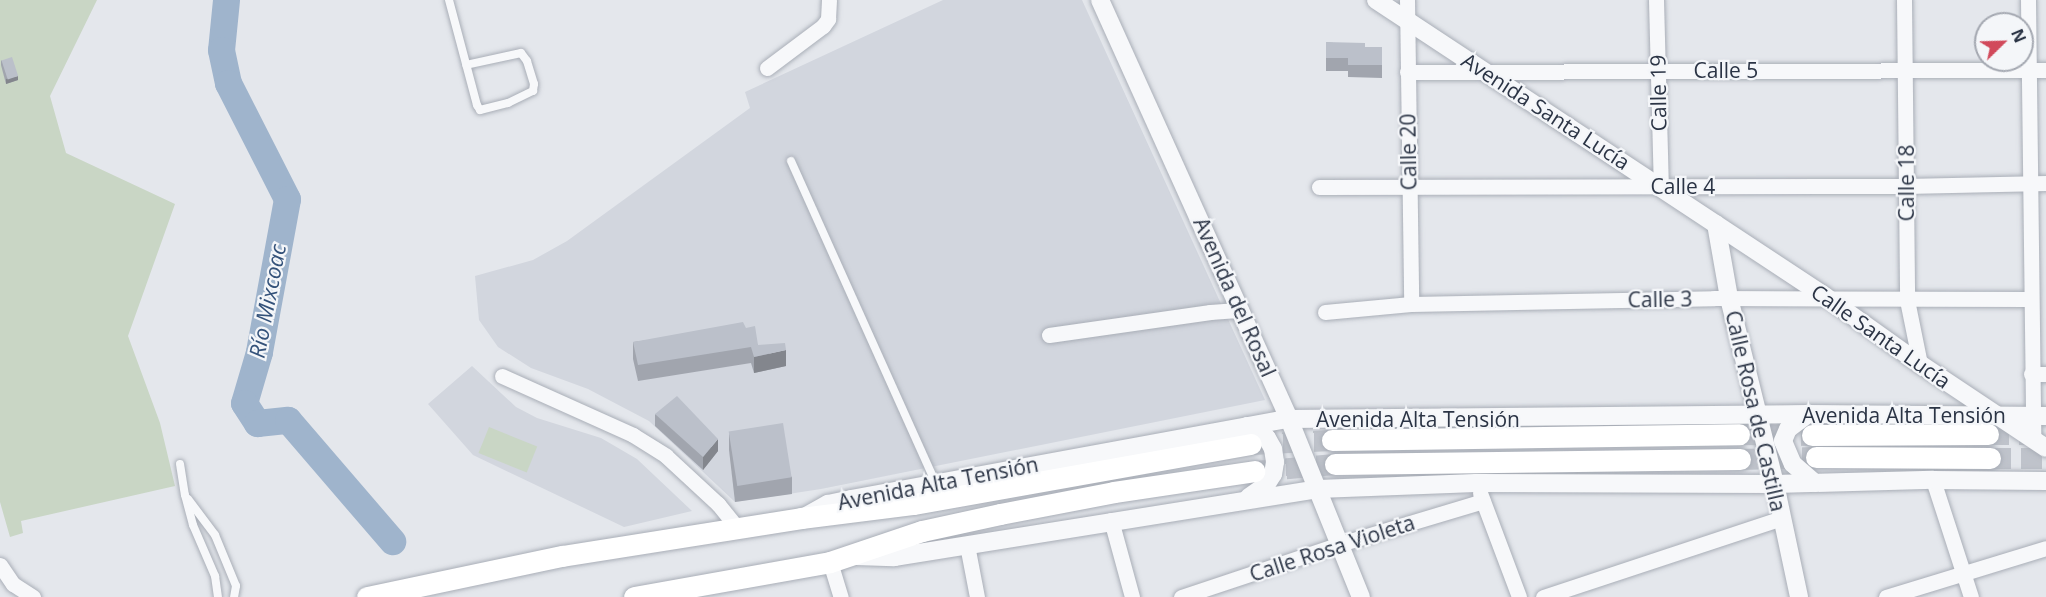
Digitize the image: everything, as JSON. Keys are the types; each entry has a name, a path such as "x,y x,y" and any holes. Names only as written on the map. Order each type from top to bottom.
{"main road":[{"name":"Avenida Alta Tensión","path":"1810,424 1988,434"},
{"name":"Avenida Alta Tensión","path":"1332,440 1739,434"},
{"name":"Avenida Alta Tensión","path":"367,597 562,556 801,518 914,504 1249,435"},
{"name":"Avenida Alta Tensión","path":"1816,457 1990,458"},
{"name":"Avenida Alta Tensión","path":"1335,464 1740,459"},
{"name":"Avenida Alta Tensión","path":"634,597 830,562 922,531 999,513 1114,492 1254,471"}],"street":[{"path":"767,68 823,26 828,19 830,0"},
{"name":"Avenida del Rosal","path":"1100,0 1289,419 1361,597"},
{"name":"Avenida Santa Lucía","path":"1376,0 1716,224"},
{"name":"Calle 20","path":"1407,0 1411,304"},
{"name":"Calle 19","path":"1656,0 1661,187"},
{"name":"Calle 18","path":"1904,0 1907,300 1920,364"},
{"name":"Calle 5","path":"1407,72 1974,70"},
{"path":"2029,72 2030,299 2038,374 2040,444"},
{"name":"Calle 4","path":"1319,187 1408,185 1905,186 2046,183"},
{"name":"Calle Santa Lucía","path":"1716,224 2040,444"},
{"name":"Calle Rosa de Castilla","path":"1716,224 1729,298 1775,484 1799,597"},
{"name":"Calle 3","path":"1325,312 1411,304 1729,298 2030,299"},
{"path":"1049,335 1210,312 1241,310"},
{"path":"502,376 633,435 666,456 718,504 738,529"},
{"name":"Avenida Alta Tensión","path":"801,518 828,504 936,483 1249,435 1289,419 1758,415 1810,424 2039,416"},
{"path":"1810,424 1788,429 1783,441 1793,464 1815,483"},
{"path":"1245,499 1266,485 1273,474 1275,462 1273,449 1267,438 1257,430 1249,435"},
{"path":"1934,480 1971,597"},
{"name":"Avenida Alta Tensión","path":"851,556 894,557 1110,520 1318,489 1476,483 1775,484 1934,480 2046,481"},
{"path":"1476,483 1519,597"},
{"name":"Calle Rosa Violeta","path":"1181,597 1340,544 1483,501"},
{"path":"1543,597 1782,518"},
{"path":"1110,520 1132,597"},
{"path":"967,545 977,597"},
{"path":"1886,597 2046,548"},
{"path":"830,562 841,597"},
{"path":"0,565 13,584 33,597"}],"lane":[{"path":"449,0 466,65 480,110 508,103 533,91 534,84 527,61 521,53 466,65"},
{"path":"791,161 936,483"},
{"path":"180,464 193,525 214,576 218,597"},
{"path":"185,495 215,536 236,586 234,597"}],"shaded area":[{"path":"943,0 1082,0 1265,400 821,489 735,502 649,421 588,389 531,368 498,347 479,320 475,276 533,260 567,241 750,108 745,92"},
{"path":"472,366 516,407 537,418 601,438 637,459 692,511 624,527 473,455 428,404"}],"green space":[{"path":"0,0 97,0 50,96 66,153 175,204 128,336 160,423 175,486 21,521 23,533 10,537 0,502"},
{"path":"489,427 537,446 527,472 479,453"}],"building":[{"path":"1326,42 1365,43 1365,47 1382,47 1382,65 1348,65 1348,58 1326,58"},
{"path":"12,57 18,76 8,79 2,60"},
{"path":"743,322 746,328 755,326 758,345 785,343 786,350 754,357 751,347 638,365 633,342"},
{"path":"677,396 718,439 703,457 655,414"},
{"path":"783,423 792,477 737,486 729,432"}],"waterway":[{"name":"Río Mixcoac","path":"226,0 221,50 228,83 287,199 259,352 244,403 257,423 288,420 392,541"}],"tunnel":[{"path":"1739,434 1812,435"},
{"path":"1988,434 2046,434"},
{"path":"1252,444 1332,440"},
{"path":"1740,459 1816,457"},
{"path":"1990,458 2046,458"},
{"path":"1255,471 1335,464"}]}
